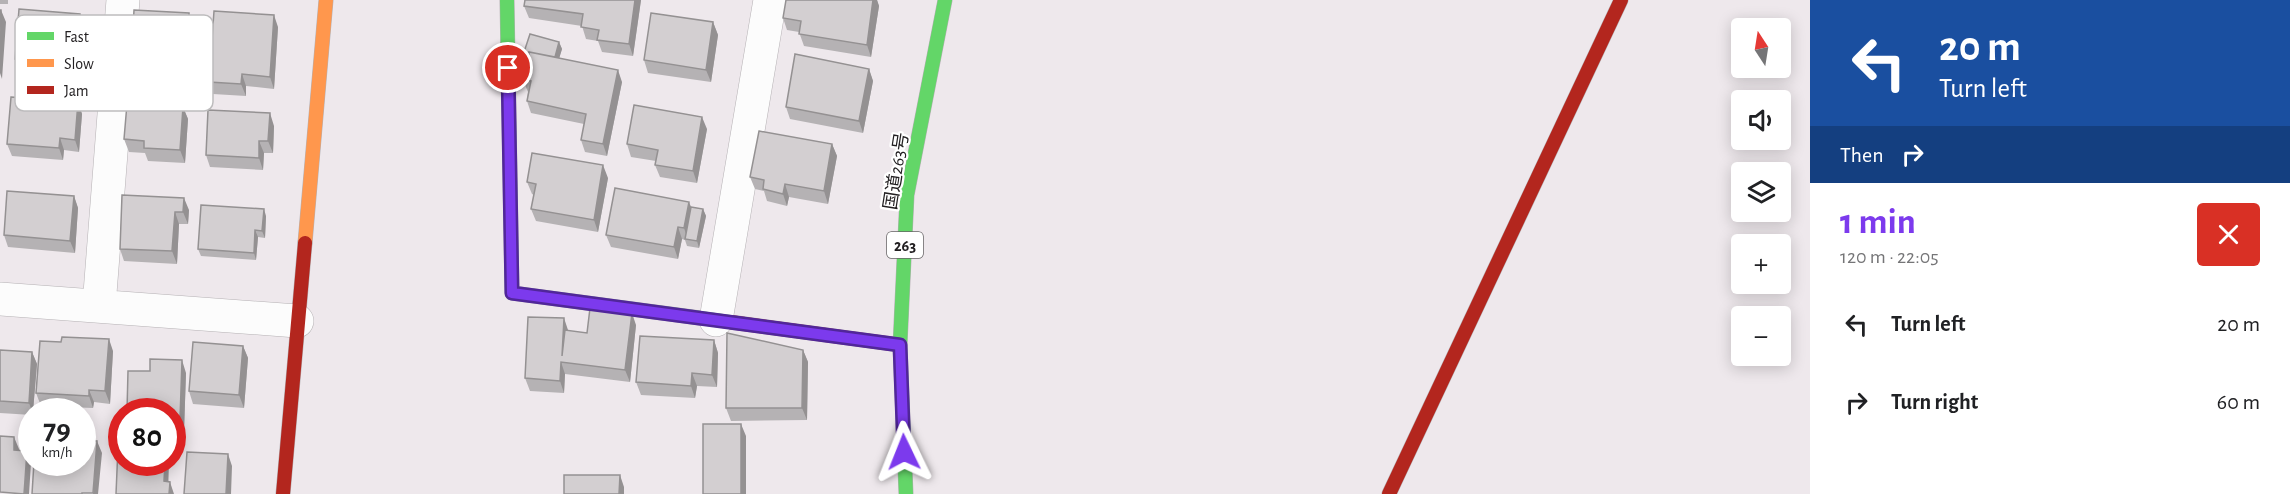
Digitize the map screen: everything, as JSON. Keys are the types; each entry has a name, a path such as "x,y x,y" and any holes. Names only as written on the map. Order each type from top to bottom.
{"main road":[{"path":"283,494 326,0"},
{"path":"507,0 512,293 900,345"},
{"name":"国道263号","path":"906,494 900,345 907,195 945,0"},
{"path":"1389,494 1621,0"}],"street":[{"path":"122,15 123,0"},
{"path":"716,320 770,0"},
{"path":"99,306 114,111"},
{"path":"0,299 297,321"}],"building":[{"path":"525,0 635,0 629,44 597,40 599,30 581,27 583,14 524,6"},
{"path":"786,0 873,0 867,45 799,34 801,21 783,18"},
{"path":"19,9 80,14 80,15 19,15"},
{"path":"134,10 189,13 189,15 134,15"},
{"path":"214,11 274,15 270,77 242,74 241,84 213,82"},
{"path":"651,13 713,22 706,70 644,60"},
{"path":"530,34 559,42 555,57 524,52"},
{"path":"529,52 618,70 603,144 581,140 586,114 527,101 531,81 523,80"},
{"path":"795,54 869,69 859,121 786,107"},
{"path":"11,97 15,97 15,111 77,111 75,140 60,138 59,148 7,144"},
{"path":"634,105 702,117 693,171 655,165 658,150 627,144"},
{"path":"126,111 183,111 180,150 144,148 144,141 124,139"},
{"path":"208,111 270,113 268,141 259,141 259,158 206,155"},
{"path":"759,131 832,144 824,191 785,184 783,194 763,189 764,180 750,177"},
{"path":"532,153 603,165 594,220 531,209 536,184 527,182"},
{"path":"615,188 689,202 684,228 678,227 674,247 606,235"},
{"path":"7,191 74,196 70,241 4,235"},
{"path":"122,195 184,198 183,212 175,212 172,251 120,249"},
{"path":"201,205 264,209 262,231 255,230 254,253 198,249"},
{"path":"691,207 703,209 697,241 685,239"},
{"path":"590,308 632,313 625,370 561,362 560,381 525,378 528,317 564,318 562,356 565,330 587,333"},
{"path":"727,333 803,350 802,408 726,408"},
{"path":"640,336 714,340 712,375 692,373 691,386 636,382"},
{"path":"62,337 109,339 105,391 89,390 89,396 36,393 40,341 61,342"},
{"path":"193,342 243,346 239,395 189,391"},
{"path":"0,350 32,352 29,398 18,398 18,402 0,401"},
{"path":"150,359 182,360 181,398 127,398 128,371 150,371"},
{"path":"703,424 741,424 741,494 703,494"},
{"path":"0,436 14,437 14,450 18,450 18,476 25,476 24,494 0,492"},
{"path":"187,452 228,454 226,494 184,494"},
{"path":"564,475 620,475 619,494 564,494"},
{"path":"33,476 94,476 93,493 32,494"},
{"path":"117,476 164,476 164,481 170,482 169,494 116,494"}],"traffic: fast":[{"path":"507,0 512,293 730,322"},
{"path":"906,494 900,345 907,195 945,0"}],"traffic: slow":[{"path":"305,243 326,0"}],"traffic: jam":[{"path":"1389,494 1621,0"},
{"path":"283,494 305,243"},
{"path":"730,322 900,345"}],"route":[{"path":"508,68 512,293 900,345 904,452"}]}
